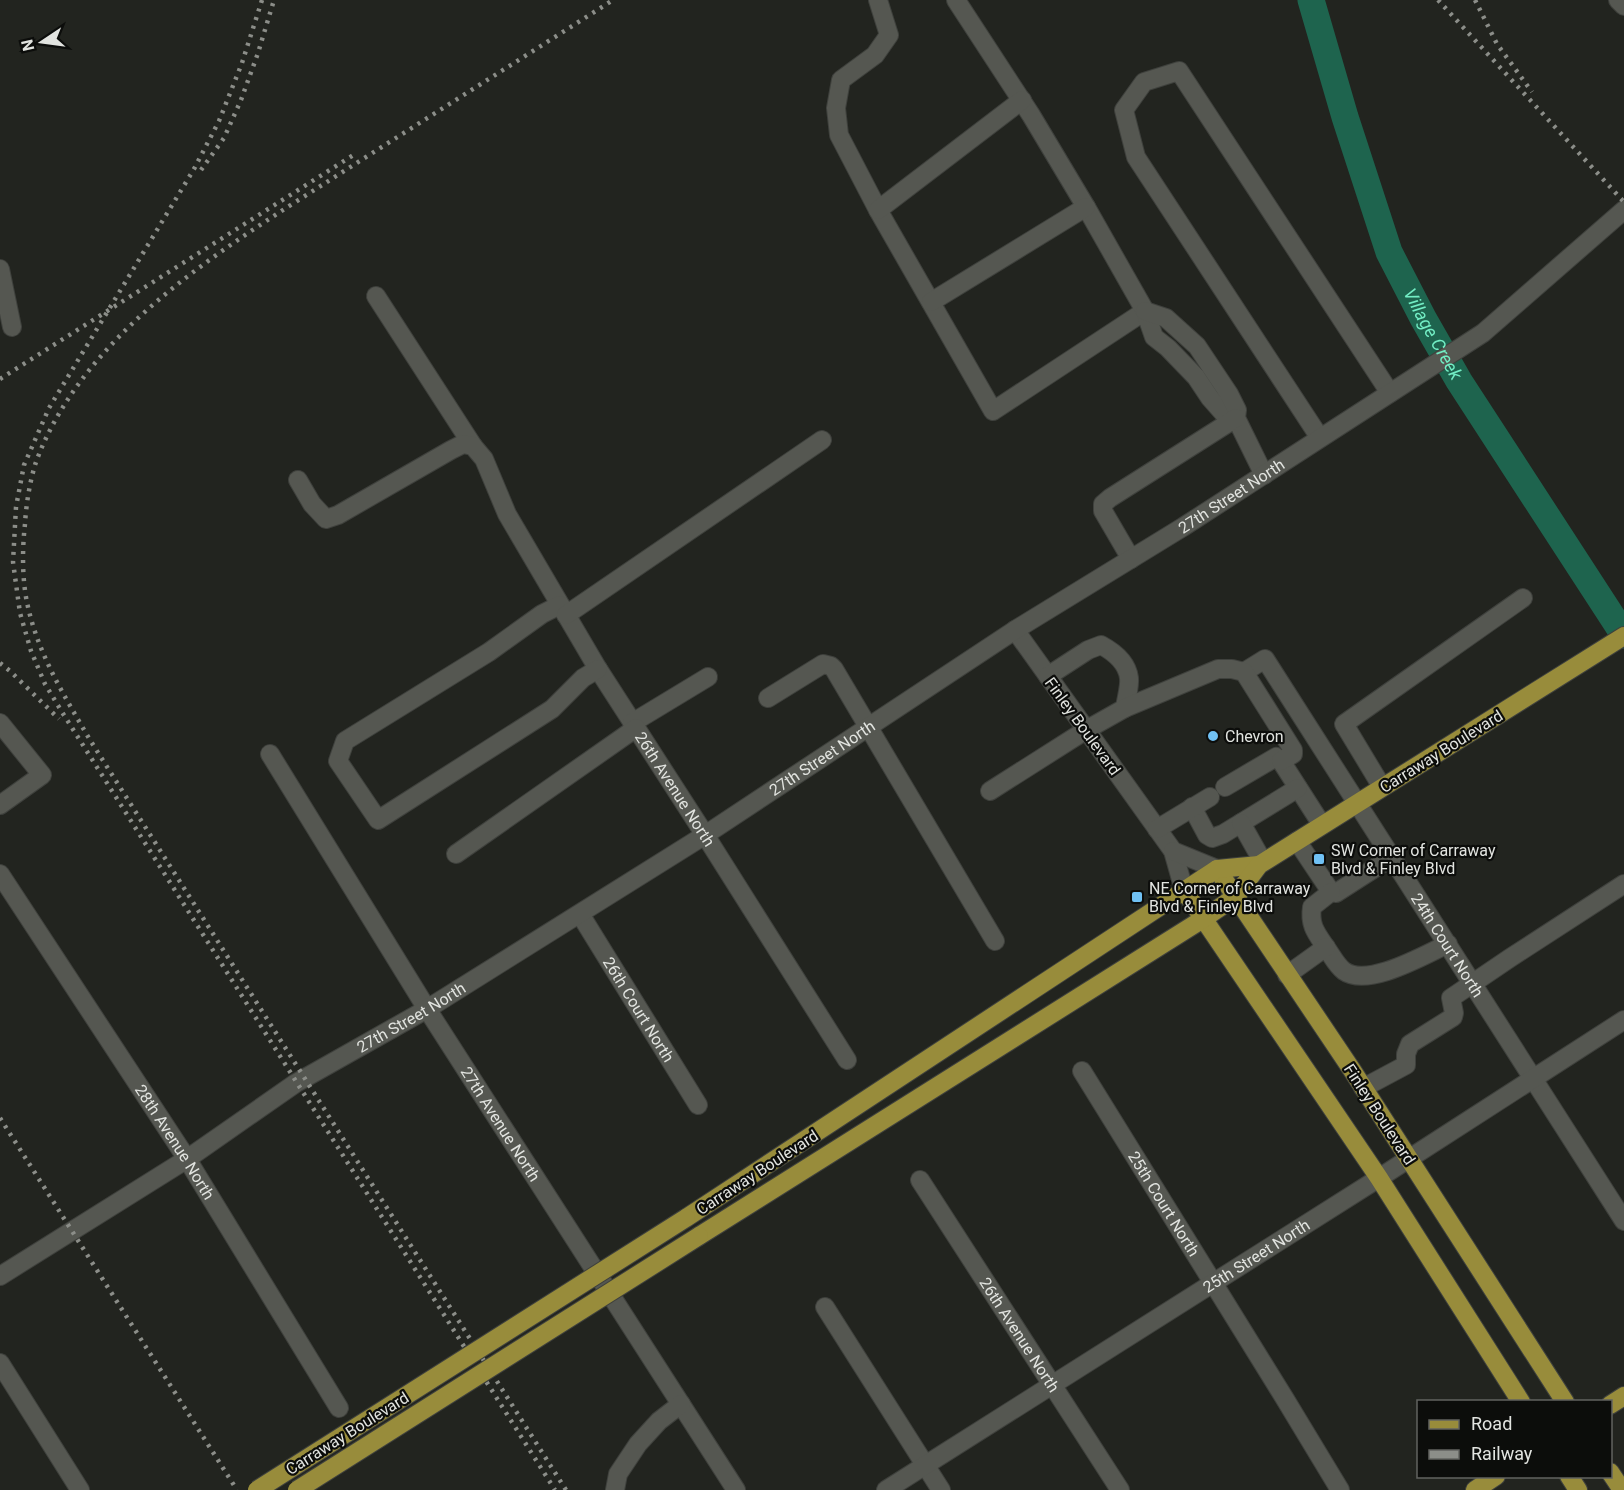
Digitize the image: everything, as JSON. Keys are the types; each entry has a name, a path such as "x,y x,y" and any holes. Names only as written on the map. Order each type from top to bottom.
{"main road":[{"name":"Carraway Boulevard","path":"297,1490 1203,919 1234,897 1261,864 1624,636"},
{"name":"Carraway Boulevard","path":"257,1490 686,1218 1217,869 1261,864"},
{"name":"Finley Boulevard","path":"1217,869 1409,1158 1564,1400"},
{"name":"Finley Boulevard","path":"1184,890 1379,1178 1520,1400"},
{"path":"1612,1474 1622,1490"},
{"path":"1475,1490 1493,1478"}],"street":[{"path":"878,0 889,34 875,55 841,80 836,108 839,135 878,210 993,411 1145,311"},
{"path":"956,0 1022,100 1145,311 1166,318 1197,346 1229,394 1237,410 1236,418 1264,475"},
{"path":"1618,0 1624,6"},
{"path":"1320,438 1136,157 1124,110 1144,82 1179,71 1390,393"},
{"path":"878,210 1022,100"},
{"path":"931,302 1086,207"},
{"name":"27th Street North","path":"0,1276 187,1159 304,1078 427,1009 705,835 1015,630 1264,475 1466,345 1623,213"},
{"path":"0,269 12,327"},
{"name":"26th Avenue North","path":"376,296 473,446 484,459 507,514 598,669 847,1060"},
{"path":"1131,559 1103,511 1102,504 1236,418"},
{"path":"598,669 584,678 543,716 378,820 338,761 345,741 489,652 542,615 563,610 822,440"},
{"path":"298,480 312,504 326,519 463,444 473,446"},
{"path":"1382,787 1344,723 1523,598"},
{"name":"Finley Boulevard","path":"1015,630 1173,851 1184,890"},
{"path":"1047,676 1088,650 1101,645 1115,653 1123,663 1129,678 1125,708"},
{"name":"24th Court North","path":"1244,672 1265,659 1624,1221"},
{"path":"768,698 823,664 831,666 869,726 995,941"},
{"path":"990,791 1125,708 1218,669 1244,672 1293,750 1293,754 1281,761"},
{"path":"456,854 634,726 708,677"},
{"path":"0,723 42,775 0,805"},
{"name":"27th Avenue North","path":"270,754 427,1009 736,1490"},
{"path":"1156,829 1276,757 1281,761 1322,825"},
{"path":"1192,807 1207,835 1212,838 1223,834 1298,788"},
{"path":"1241,823 1261,864"},
{"path":"1297,841 1331,892"},
{"path":"1173,851 1217,869"},
{"path":"1392,857 1342,890 1336,893 1331,892 1312,908 1310,919 1315,931 1344,971 1364,976 1387,971 1448,944"},
{"name":"28th Avenue North","path":"2,877 187,1159 339,1408"},
{"path":"1363,1088 1406,1065 1406,1054 1410,1044 1452,1017 1454,1013 1451,998 1624,884"},
{"name":"26th Court North","path":"579,914 698,1105"},
{"path":"1287,975 1326,947"},
{"name":"25th Street North","path":"886,1490 1624,1020"},
{"name":"25th Court North","path":"1082,1071 1340,1490"},
{"name":"26th Avenue North","path":"920,1180 1120,1490"},
{"path":"825,1306 941,1490"},
{"path":"0,1363 80,1490"},
{"path":"615,1490 618,1474 638,1444 659,1421 681,1404"}],"waterway":[{"name":"Village Creek","path":"1311,0 1345,117 1389,252 1459,381 1624,635"}],"railway":[{"path":"262,0 242,63 219,121 194,169 49,408 24,465 16,507 13,562 20,613 31,651 45,684 62,712 555,1490"},
{"path":"201,170 224,138 241,100 274,0"},
{"path":"566,1490 71,708 46,659 33,625 25,587 23,544 27,501 36,462 58,416 86,374 121,335 159,299 201,266 288,207 613,0"},
{"path":"1438,0 1624,202"},
{"path":"1475,0 1497,44 1532,92"},
{"path":"0,379 355,154"},
{"path":"0,663 59,719"},
{"path":"0,1118 237,1490"}],"place":[{"name":"Chevron","path":"1213,736"},
{"name":"SW Corner of Carraway Blvd & Finley Blvd","path":"1319,859"},
{"name":"NE Corner of Carraway Blvd & Finley Blvd","path":"1137,897"}]}
